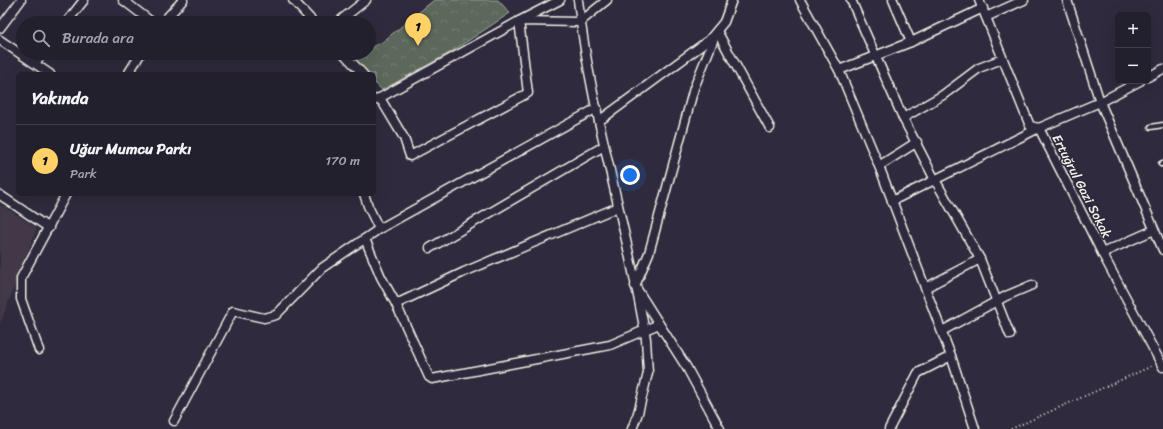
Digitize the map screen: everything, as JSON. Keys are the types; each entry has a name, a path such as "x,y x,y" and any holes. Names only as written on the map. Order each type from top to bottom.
{"street":[{"path":"0,28 21,0"},
{"path":"71,16 84,0"},
{"path":"123,0 144,16"},
{"path":"169,16 184,0"},
{"path":"294,0 308,16"},
{"path":"346,16 366,0"},
{"path":"519,21 528,93 410,156 404,138 376,98 519,21 560,0"},
{"path":"578,0 580,22 596,108 644,329 648,373 638,413 632,429"},
{"path":"519,21 580,22 607,0"},
{"path":"599,121 701,46 724,22 732,0"},
{"path":"800,0 839,70 879,166 942,331 976,429"},
{"path":"851,0 903,118 917,142 934,178 980,259 1010,335"},
{"path":"893,0 911,42"},
{"name":"Ertuğrul Gazi Sokak","path":"979,0 1030,126 1039,128 1102,253 1162,363"},
{"path":"986,17 1024,0"},
{"path":"1067,0 1100,102 1163,250"},
{"path":"839,70 911,42 982,8"},
{"path":"717,31 770,128"},
{"path":"635,286 649,253 694,88 717,31"},
{"path":"0,40 16,51"},
{"path":"903,118 943,95 979,68 1002,59"},
{"path":"28,60 47,72"},
{"path":"34,64 37,60"},
{"path":"129,72 137,60"},
{"path":"349,60 360,72"},
{"path":"1151,75 1163,69"},
{"path":"892,201 934,178 1039,128 1100,102 1134,84"},
{"path":"174,421 233,311 264,318 276,315 322,268 379,229 596,108"},
{"path":"879,166 917,142"},
{"path":"430,248 604,146"},
{"path":"0,195 49,228"},
{"path":"40,350 21,299 21,278 65,196"},
{"path":"365,196 379,229"},
{"path":"396,304 464,272 618,207"},
{"path":"1102,253 1154,230"},
{"path":"364,239 381,277 396,304 429,377 432,379 610,345 644,329 659,324"},
{"path":"925,288 980,259"},
{"path":"942,331 996,302 1032,285"},
{"path":"635,286 687,368 720,429"},
{"path":"889,429 918,373 951,356"}],"lane":[{"path":"1151,127 1163,125"}],"path":[{"path":"1011,429 1162,363"}],"shaded area":[{"path":"0,204 37,228 0,324"}],"green space":[{"path":"434,0 498,0 510,13 451,52 382,90 376,84 376,72 365,72 354,60 376,60 376,45 381,43"}],"place":[{"name":"Uğur Mumcu Parkı","path":"418,46"}]}
